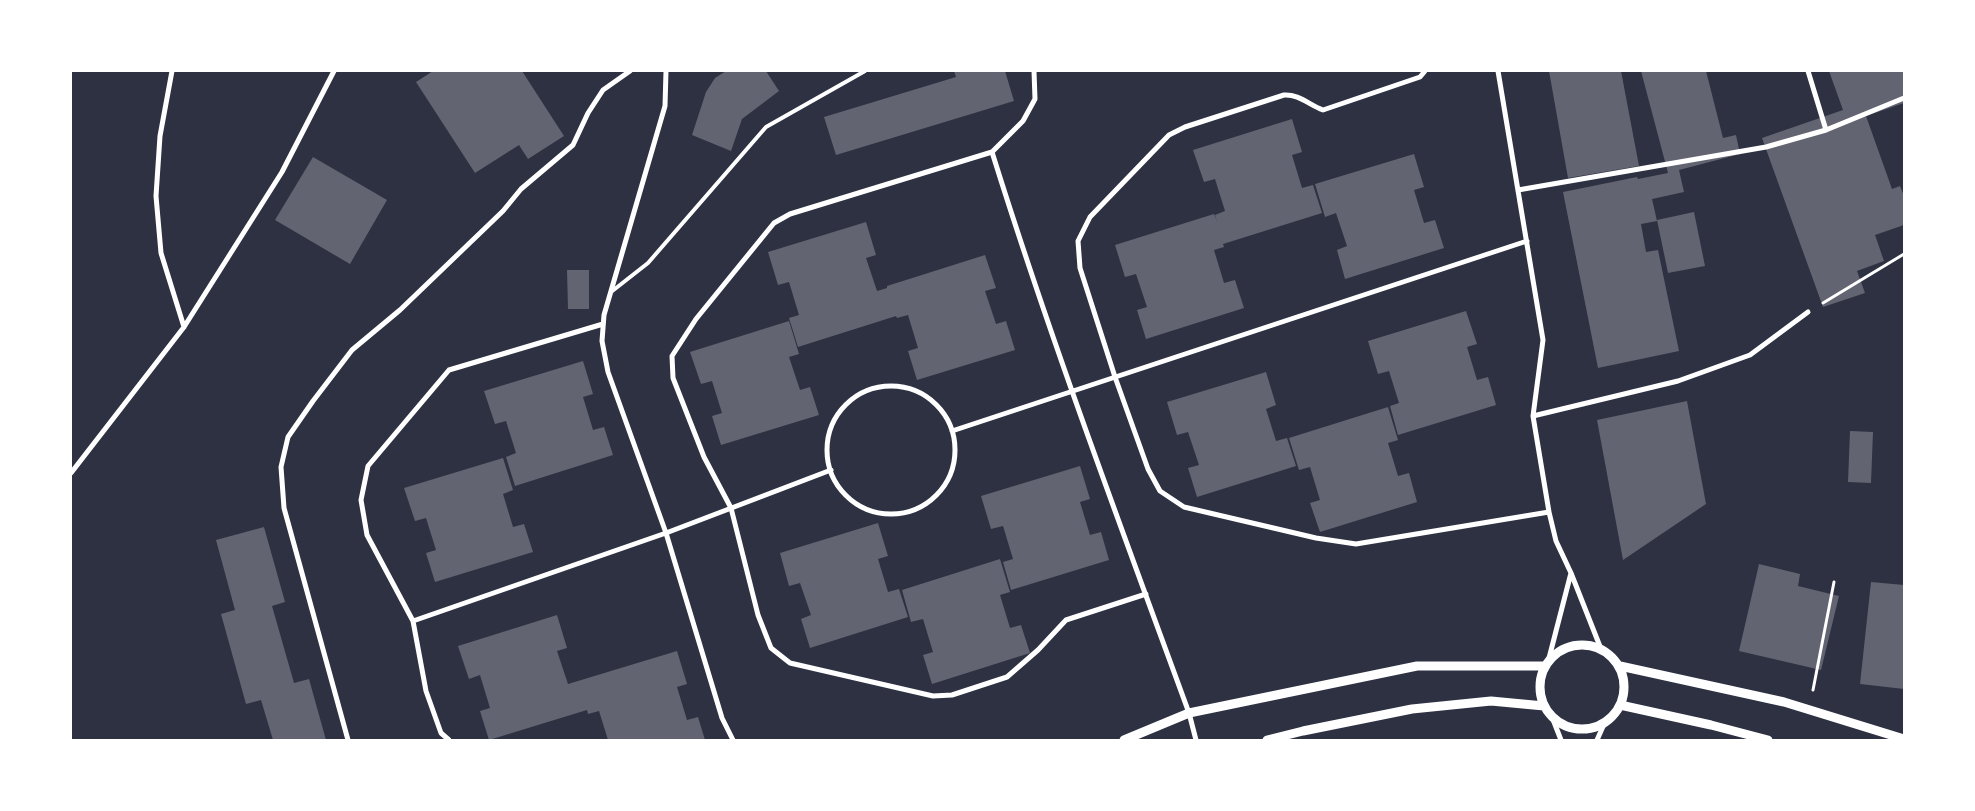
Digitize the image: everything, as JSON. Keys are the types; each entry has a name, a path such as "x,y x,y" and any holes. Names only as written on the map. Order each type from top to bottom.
{"street":[{"path":"172,71 160,136 156,196 161,253 184,327"},
{"path":"71,473 184,327 282,172 334,71"},
{"path":"348,740 284,508 281,467 288,437 352,350 400,310 503,211 521,189 573,145 588,114 603,90 630,71"},
{"path":"666,71 665,106 610,292 603,324 602,341 608,372 666,533 722,718 734,740"},
{"path":"1034,71 1035,99 1023,121 992,152 790,214 774,223 696,319 672,356 673,378 704,457 731,508 758,615 772,648 790,663 933,696 952,695 1007,677 1038,650 1066,620 1146,594"},
{"path":"1425,71 1420,77 1323,110 1294,94 1284,94 1185,127 1169,135 1090,217 1078,241 1080,268 1115,377 1148,469 1160,491 1184,507 1316,538 1356,544 1549,512"},
{"path":"1498,71 1544,340 1533,416 1549,512 1556,541 1571,573 1601,649"},
{"path":"1808,71 1826,130"},
{"path":"1518,190 1766,147 1826,130 1904,98"},
{"path":"992,152 1016,229 1072,391 1189,713 1196,740"},
{"path":"952,431 1527,241"},
{"path":"1533,416 1678,381 1750,355 1808,312"},
{"path":"449,740 441,733 426,692 413,621 368,535 361,500 368,466 449,370 603,324"},
{"path":"893,386 915,390 934,402 948,420 952,431 955,441 953,466 944,486 928,502 908,511 888,514 866,509 847,497 834,479 827,458 828,435 837,415 853,399 872,388 893,386"},
{"path":"413,621 666,533 831,470"},
{"path":"1561,740 1552,718 1544,706 1540,693 1540,679 1546,664 1571,573"},
{"path":"1124,740 1189,713 1417,666 1546,664 1563,649 1576,644 1589,645 1601,649 1612,656 1620,666 1624,678 1625,690 1620,705 1605,722 1597,740"},
{"path":"1620,666 1784,702 1904,739"},
{"path":"1267,740 1412,709 1491,701 1544,706"},
{"path":"1620,705 1768,740"},
{"path":"1552,718 1564,725 1578,729 1592,728 1605,722"}],"lane":[{"path":"610,292 648,263 766,127 865,71"}],"path":[{"path":"1808,312 1904,254"},
{"path":"1810,710 1834,582"}],"building":[{"path":"433,71 522,71 564,136 528,159 519,145 475,173 416,82"},
{"path":"726,71 766,71 779,91 742,119 731,151 692,135 706,92 715,78"},
{"path":"954,71 1005,71 1014,101 836,155 824,117 956,77"},
{"path":"1549,71 1621,71 1639,166 1568,178"},
{"path":"1641,71 1706,71 1723,138 1736,135 1740,154 1679,170 1684,192 1652,199 1657,221 1641,224 1646,252 1658,250 1679,351 1598,368 1563,192 1637,177 1638,179 1668,173"},
{"path":"1829,71 1904,71 1904,103 1866,116 1892,189 1900,186 1904,196 1904,225 1875,235 1884,261 1857,271 1865,293 1823,307 1762,138 1843,110"},
{"path":"1292,119 1302,152 1292,155 1302,188 1313,185 1322,213 1223,244 1224,247 1214,250 1224,283 1235,280 1244,308 1146,339 1137,310 1147,307 1136,274 1125,277 1115,245 1214,214 1217,221 1215,215 1225,211 1215,179 1204,182 1193,150"},
{"path":"1414,154 1424,187 1414,190 1424,223 1435,220 1444,248 1345,279 1337,250 1347,246 1336,213 1325,217 1315,184"},
{"path":"313,157 387,200 350,264 275,220"},
{"path":"1694,212 1705,266 1668,273 1657,220"},
{"path":"866,222 876,255 866,258 877,291 887,288 887,286 985,255 996,288 985,291 996,324 1006,321 1015,350 917,380 908,351 918,348 908,315 897,318 896,316 798,347 789,318 799,315 789,282 778,285 768,252"},
{"path":"567,270 589,270 589,309 568,309"},
{"path":"1466,311 1477,344 1467,347 1477,380 1488,377 1496,405 1398,435 1390,406 1399,403 1389,371 1378,374 1368,341"},
{"path":"789,321 799,354 789,357 800,390 810,387 819,415 721,445 712,416 722,413 712,381 701,384 690,352"},
{"path":"583,361 593,394 583,397 593,430 604,427 613,455 515,486 506,457 516,453 506,421 495,424 484,391"},
{"path":"1266,372 1276,405 1266,409 1276,441 1287,438 1296,466 1197,497 1188,468 1199,465 1188,432 1177,435 1167,402"},
{"path":"1687,401 1706,504 1623,560 1597,420"},
{"path":"1388,407 1398,440 1388,443 1398,476 1409,473 1417,502 1320,532 1310,503 1320,500 1310,467 1299,470 1289,438"},
{"path":"1850,431 1873,432 1871,483 1848,482"},
{"path":"503,458 513,490 503,494 513,527 524,524 533,552 435,582 426,553 436,550 426,518 415,521 404,488"},
{"path":"1080,466 1090,499 1080,502 1090,535 1101,532 1109,560 1011,590 1003,562 1013,559 1003,526 991,529 981,496"},
{"path":"878,523 888,556 878,559 888,592 899,589 908,617 810,648 801,619 811,615 800,583 789,586 780,553"},
{"path":"264,527 285,602 272,606 294,683 309,679 326,740 273,740 261,700 246,704 221,614 235,610 216,540"},
{"path":"1000,559 1010,592 1000,595 1010,628 1021,625 1030,653 932,684 923,655 933,652 923,619 911,622 902,590"},
{"path":"1759,564 1800,574 1798,586 1839,596 1821,670 1739,651"},
{"path":"1871,582 1904,585 1904,689 1860,684"},
{"path":"557,615 567,648 557,651 568,684 677,651 687,684 677,687 687,720 698,717 705,740 608,740 599,711 588,714 587,710 489,740 480,711 490,708 480,675 469,679 458,646"}]}
